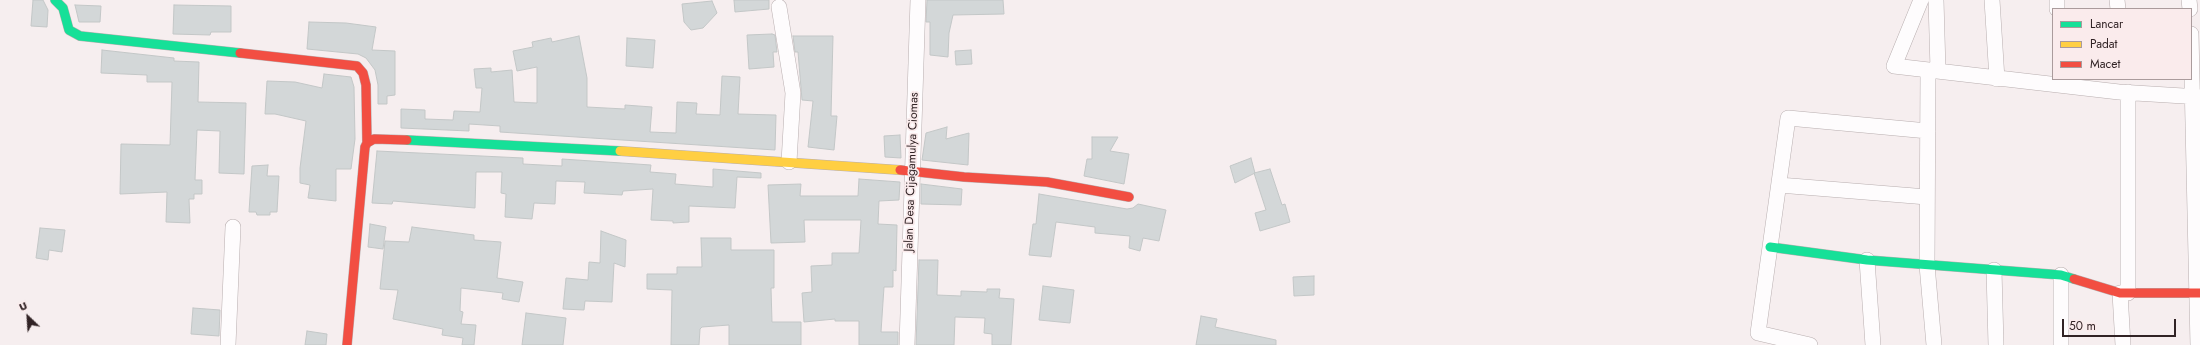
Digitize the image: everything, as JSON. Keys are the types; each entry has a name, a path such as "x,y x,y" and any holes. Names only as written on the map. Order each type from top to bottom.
{"street":[{"path":"55,0 63,8 69,30 80,36 358,66 364,73 366,85 367,143 347,345"},
{"name":"Jalan Desa Cijagamulya Ciomas","path":"907,345 918,0"},
{"path":"1921,0 1894,66 1997,79 2060,82 2197,97"},
{"path":"1934,345 1927,265 1927,197 1928,131 1933,70 1936,0"},
{"path":"1992,0 1997,79"},
{"path":"779,7 793,92 789,162"},
{"path":"2192,44 2197,97 2199,293 2198,345"},
{"path":"2122,88 2124,293 2123,345"},
{"path":"1810,345 1758,333 1788,118 1928,131"},
{"path":"367,143 379,138 578,148 789,162 912,171 964,177 1047,182 1129,197"},
{"path":"1778,185 1927,197"},
{"path":"228,345 233,227"},
{"path":"1770,247 1867,260 2061,275 2124,293 2199,293"},
{"path":"1867,260 1874,345"},
{"path":"1994,270 1996,345"},
{"path":"2061,275 2061,345"}],"building":[{"path":"33,0 43,0 48,10 47,27 31,26"},
{"path":"734,0 769,0 769,9 735,12"},
{"path":"927,0 1003,0 1004,14 953,15 949,33 948,57 930,55 930,22 926,22"},
{"path":"712,1 717,13 703,28 691,30 684,22 682,4"},
{"path":"75,5 101,6 100,22 79,22"},
{"path":"174,5 231,6 231,32 211,32 210,35 173,34"},
{"path":"309,22 346,23 376,27 372,50 395,51 395,95 387,96 387,104 378,104 378,85 375,70 366,58 358,54 307,49"},
{"path":"747,35 775,35 777,52 773,52 774,67 749,69"},
{"path":"579,36 587,78 587,107 625,109 625,105 652,107 650,132 676,133 677,102 697,103 696,114 720,115 722,76 740,77 738,114 776,115 775,150 500,132 500,126 469,124 469,131 401,128 401,109 425,110 425,119 453,120 454,111 480,112 482,88 476,88 474,69 491,68 491,72 512,70 514,102 537,103 537,67 517,71 513,51 533,47 532,42 551,38 552,42"},
{"path":"793,36 833,36 831,116 837,116 834,150 808,147 813,101 802,100 798,52 795,52"},
{"path":"627,38 655,40 653,68 626,66"},
{"path":"102,50 174,58 174,61 199,62 198,102 246,103 244,174 219,173 220,131 197,130 195,180 202,180 202,194 194,194 194,199 189,199 190,223 166,222 167,192 120,194 121,144 170,145 172,82 147,82 147,75 101,73"},
{"path":"971,50 972,64 956,65 955,51"},
{"path":"324,74 351,77 354,87 355,139 351,169 336,169 336,201 308,198 310,185 300,183 300,168 306,121 275,114 265,114 267,81 295,82 322,88"},
{"path":"947,127 946,139 969,133 968,165 922,160 926,133"},
{"path":"900,135 901,158 885,157 884,136"},
{"path":"1092,137 1118,137 1110,151 1129,154 1124,184 1084,176 1087,159 1092,159"},
{"path":"377,151 523,158 523,164 562,166 562,159 651,165 650,172 676,174 675,184 713,187 713,169 761,173 761,178 737,177 735,208 689,206 689,222 673,223 673,221 651,220 653,189 623,191 622,195 584,193 585,182 556,181 555,204 534,203 532,219 505,217 506,194 501,193 502,172 476,172 475,208 393,201 392,204 372,203"},
{"path":"1251,158 1255,173 1235,183 1230,166"},
{"path":"268,165 267,176 279,176 277,212 270,212 270,215 257,215 256,212 249,212 252,166"},
{"path":"1270,169 1282,205 1285,204 1290,222 1260,231 1255,213 1266,210 1254,173"},
{"path":"859,179 900,182 899,200 879,201 878,224 897,225 896,271 893,270 893,287 884,287 881,332 898,332 898,345 859,345 859,321 835,321 835,319 804,322 802,293 812,292 811,266 832,265 832,253 859,253 861,220 804,220 805,242 771,243 768,185 801,184 800,196 858,196"},
{"path":"921,184 962,189 961,205 921,204"},
{"path":"1039,194 1127,209 1133,208 1138,204 1166,210 1159,241 1143,238 1140,251 1129,248 1130,236 1095,233 1095,227 1056,222 1051,257 1029,255 1033,224 1036,224"},
{"path":"370,224 386,227 383,249 368,247"},
{"path":"412,227 474,235 474,240 501,242 497,278 523,282 519,302 502,299 503,293 461,288 460,311 463,312 461,324 476,325 474,345 462,345 463,338 442,335 443,329 393,319 398,290 380,289 385,241 409,242"},
{"path":"40,228 65,230 62,252 49,250 48,260 36,258"},
{"path":"601,231 626,240 625,267 614,263 612,302 585,301 584,310 563,309 566,278 588,280 589,262 600,263"},
{"path":"701,238 731,238 731,250 774,250 774,288 771,288 772,322 801,322 801,345 729,345 729,325 702,327 700,329 699,345 671,345 672,290 647,289 647,274 677,274 677,267 702,267"},
{"path":"919,260 938,260 937,295 961,296 961,291 987,292 987,289 1000,289 999,298 1014,299 1011,345 992,345 992,334 984,333 985,318 955,317 954,345 916,345"},
{"path":"1314,276 1314,295 1294,296 1293,277"},
{"path":"1043,286 1074,290 1070,323 1039,320"},
{"path":"193,308 220,310 219,336 191,334"},
{"path":"526,313 566,318 563,345 522,345"},
{"path":"1201,316 1217,319 1215,327 1276,340 1276,345 1196,345"},
{"path":"307,331 327,334 326,345 305,345"}],"traffic: fast":[{"path":"55,0 63,8 69,30 80,36 240,53"},
{"path":"407,140 620,151"},
{"path":"1770,247 1867,260 2061,275 2074,279"}],"traffic: slow":[{"path":"620,151 900,170"}],"traffic: jam":[{"path":"240,53 357,66 363,73 366,85 367,143"},
{"path":"347,345 365,147 367,143 374,139 407,140"},
{"path":"900,170 964,177 1047,182 1129,197"},
{"path":"2074,279 2120,293 2200,293"}]}
